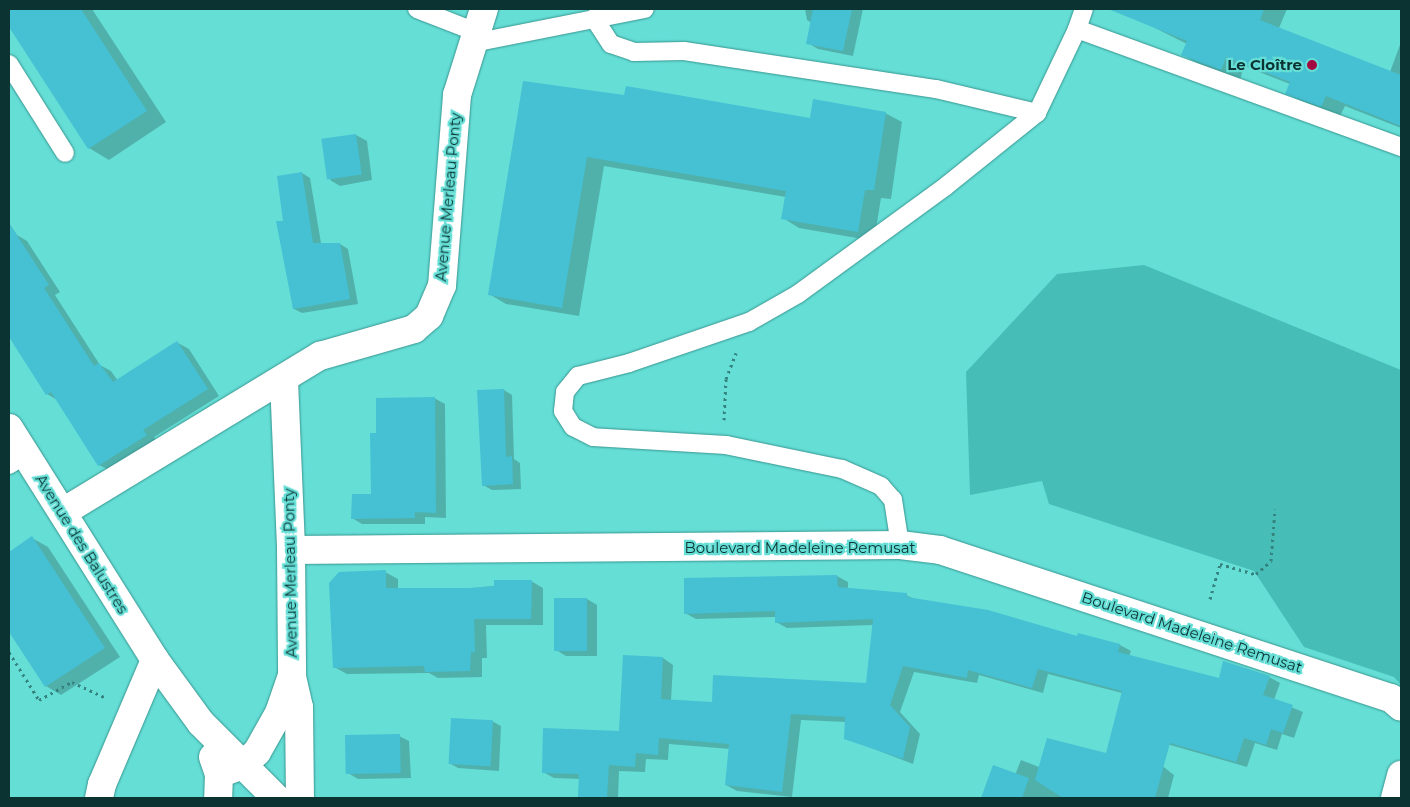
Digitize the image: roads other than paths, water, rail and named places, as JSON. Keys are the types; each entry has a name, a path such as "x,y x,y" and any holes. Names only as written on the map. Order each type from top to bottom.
{"street":[{"name":"Avenue Merleau Ponty","path":"63,512 284,380 320,356 414,329 430,316 442,286 457,95 478,28"},
{"name":"Avenue Merleau Ponty","path":"284,380 291,550 292,677 299,707 300,798"},
{"name":"Avenue des Balustres","path":"9,428 17,460 63,512 155,660 201,723 227,779 276,798"},
{"name":"Boulevard Madeleine Remusat","path":"291,550 900,545 940,550 1391,698 1401,707"},
{"path":"100,798 102,784 155,660"},
{"name":"Avenue Merleau Ponty","path":"227,779 257,752 280,713 292,677"},
{"path":"1395,798 1401,774"}],"lane":[{"path":"417,9 478,28 594,18 645,9"},
{"path":"900,545 893,500 881,486 842,469 726,445 592,437 573,427 563,411 565,392 578,376 629,364 750,322 798,294 938,192 1038,113 1084,9"},
{"path":"594,18 611,44 634,52 684,51 936,89 1038,113"},
{"path":"1076,29 1401,147"},
{"path":"9,64 65,153"}],"place":[{"name":"Le Cloître","path":"1312,65"}]}
